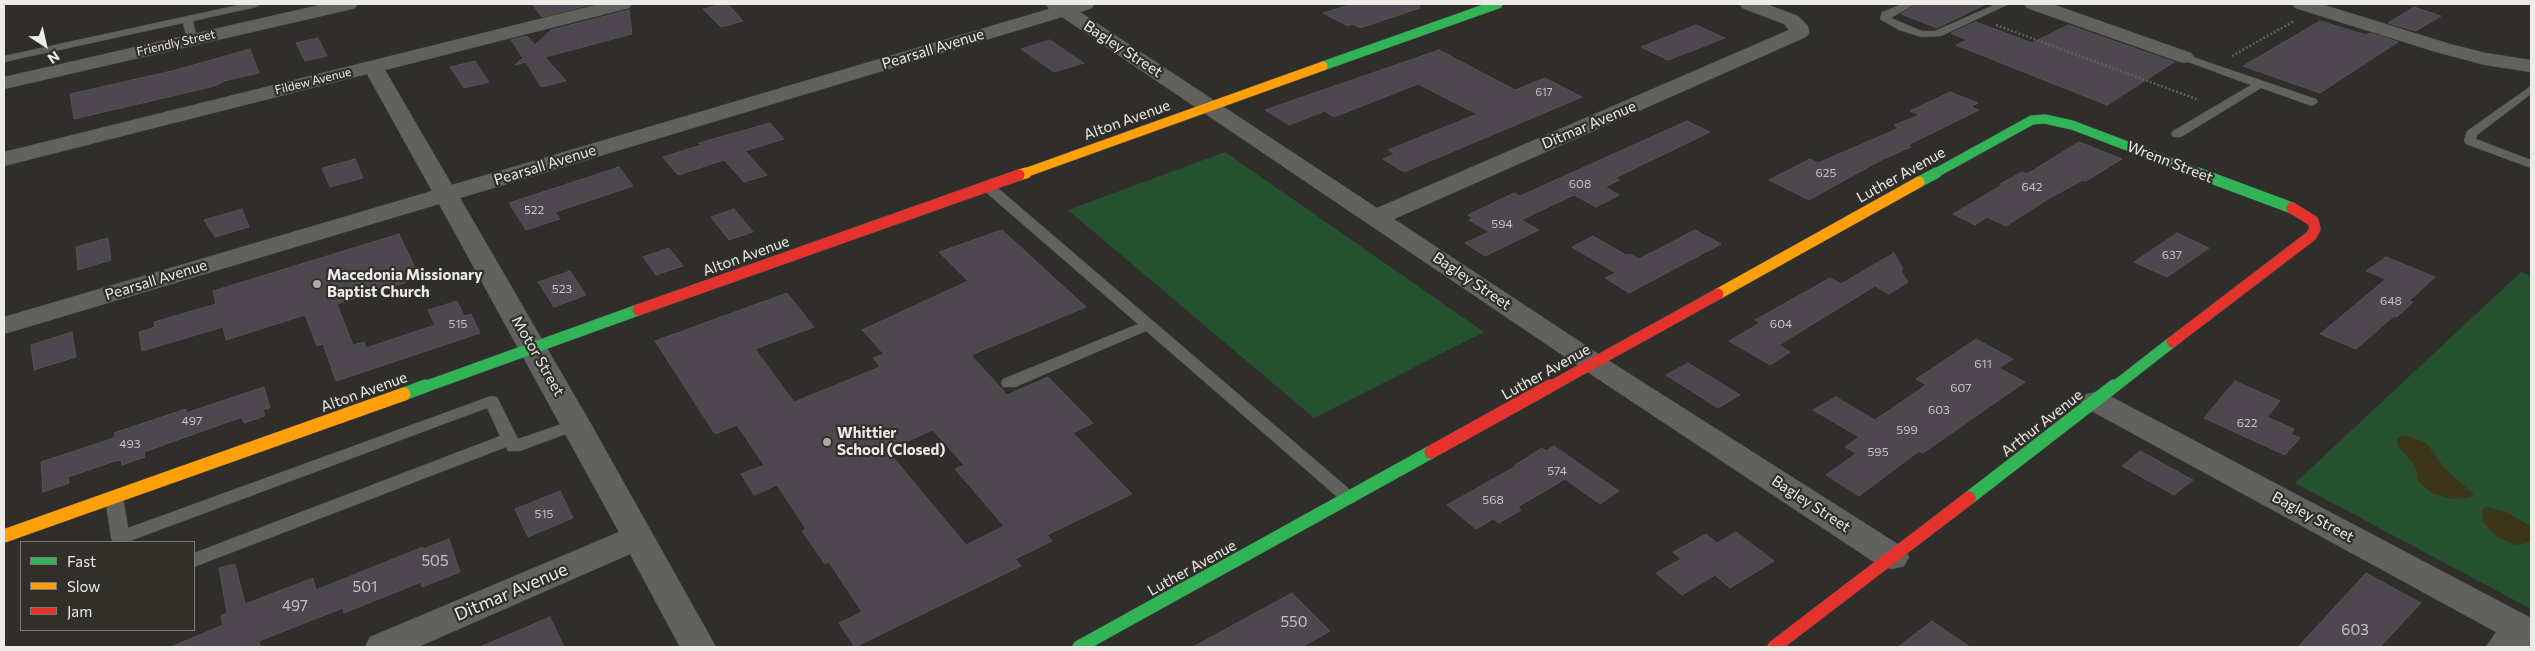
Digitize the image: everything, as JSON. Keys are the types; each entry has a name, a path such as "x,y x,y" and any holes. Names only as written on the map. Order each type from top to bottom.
{"street":[{"name":"Friendly Street","path":"4,83 192,39 316,7 348,4"},
{"name":"Fildew Avenue","path":"4,159 622,4"},
{"name":"Alton Avenue","path":"4,536 1498,4"},
{"name":"Ditmar Avenue","path":"1377,217 1794,37 1800,31 1798,26 1791,20 1750,4"},
{"path":"2034,4 2184,57"},
{"name":"Bagley Street","path":"1068,6 1210,106 1593,363 1892,557"},
{"name":"Pearsall Avenue","path":"4,326 1068,6"},
{"path":"2298,12 2485,59 2531,66"},
{"name":"Motor Street","path":"373,66 576,424 698,647"},
{"name":"Wrenn Street","path":"2028,122 2045,119 2067,123 2293,208 2310,218"},
{"name":"Luther Avenue","path":"1079,647 2028,122"},
{"name":"Arthur Avenue","path":"1774,647 2311,236 2315,228 2310,218"},
{"name":"Bagley Street","path":"2096,401 2518,636"},
{"name":"Ditmar Avenue","path":"383,647 638,537"}],"lane":[{"path":"4,59 256,4"},
{"path":"1910,4 1886,14 1885,19 1921,34 1937,34 2004,4"},
{"path":"186,19 192,39"},
{"path":"2184,57 2312,102"},
{"path":"2177,134 2260,84"},
{"path":"2531,89 2472,134 2470,140 2531,164"},
{"path":"986,186 1349,498"},
{"path":"1009,383 1148,325"},
{"path":"114,497 120,538 149,535 491,401 514,448 576,424"},
{"path":"195,560 510,439"}],"path":[{"path":"2227,59 2298,12"},
{"path":"1990,22 2200,100"}],"green space":[{"path":"1225,152 1484,332 1314,418 1068,210"},
{"path":"2521,272 2531,276 2531,609 2295,483"}],"sand":[{"path":"2402,435 2427,444 2447,471 2474,494 2469,498 2452,499 2434,494 2423,486 2417,479 2418,473 2413,463 2397,445 2397,439"},
{"path":"2486,507 2506,512 2531,527 2531,542 2517,545 2497,537 2484,523 2482,510"}],"building":[{"path":"532,4 593,4 542,17"},
{"path":"728,4 743,21 721,27 703,9"},
{"path":"1353,4 1419,4 1420,8 1360,28 1353,24 1348,26 1323,13"},
{"path":"1917,4 1986,4 1937,28 1901,14"},
{"path":"2414,7 2441,16 2416,31 2388,23"},
{"path":"629,10 632,34 545,57 566,81 541,87 526,62 515,65 523,58 511,40 527,36 535,45 551,30"},
{"path":"2320,21 2366,35 2370,33 2398,42 2320,93 2243,66"},
{"path":"1976,22 2032,43 2068,25 2174,62 2107,105 1956,45 1967,40 1951,33"},
{"path":"1696,25 1725,38 1668,60 1641,47"},
{"path":"318,38 327,56 305,61 296,43"},
{"path":"1050,40 1084,63 1054,72 1021,49"},
{"path":"250,49 259,73 224,81 215,86 74,119 70,94 176,70"},
{"path":"1439,50 1515,90 1545,78 1582,97 1404,172 1383,159 1395,154 1388,150 1477,114 1418,84 1334,117 1325,111 1289,125 1265,110"},
{"path":"475,61 489,82 464,88 450,67"},
{"path":"1950,92 1978,103 1971,107 1979,110 1908,145 1911,147 1883,159 1809,200 1769,180 1810,159 1818,163 1899,128 1894,125 1920,115 1910,111"},
{"path":"1687,121 1710,132 1615,178 1620,180 1605,187 1619,195 1596,207 1574,195 1521,220 1539,230 1485,256 1465,243 1489,232 1469,220 1473,218 1468,215 1514,193 1520,196"},
{"path":"770,123 784,139 745,151 767,175 744,182 724,160 678,175 663,157 701,145 699,143"},
{"path":"2079,142 2122,159 2086,181 2083,180 2048,199 2006,226 1987,217 1975,225 1953,214 2002,185 2000,184 2022,172 2027,174"},
{"path":"355,159 363,178 330,187 322,168"},
{"path":"619,167 633,186 555,212 560,219 526,230 509,203"},
{"path":"242,209 249,227 215,237 204,220"},
{"path":"734,209 753,232 729,240 711,217"},
{"name":"Whittier School (Closed)","path":"1002,230 1086,307 971,355 1007,395 1048,377 1093,423 1073,433 1132,494 1047,535 1052,541 1015,559 1021,566 855,647 839,623 862,612 829,562 825,564 802,531 806,529 777,485 754,495 741,474 764,465 737,425 715,434 655,341 787,293 814,327 755,349 794,402 880,367 873,358 884,354 862,330 968,281 939,252","holes":["933,430 964,465 955,469 1004,526 966,545 887,450"]},
{"path":"1695,230 1721,244 1629,293 1605,278 1616,273 1572,247 1593,236 1626,255 1630,254 1639,259"},
{"path":"2177,233 2209,248 2167,277 2134,262"},
{"path":"399,234 420,278 337,304 353,345 364,342 366,348 435,325 428,310 457,301 464,316 471,314 480,333 336,381 323,344 317,346 305,315 226,340 223,327 142,351 139,332 155,327 154,322 216,304 213,291"},
{"path":"108,238 111,260 78,270 76,247"},
{"path":"669,248 683,266 656,275 643,257"},
{"path":"1894,253 1903,269 1901,271 1908,282 1889,294 1875,286 1779,345 1790,352 1770,365 1729,341 1760,323 1755,320 1830,278 1841,284"},
{"path":"2386,257 2435,277 2409,301 2413,302 2397,317 2394,316 2356,349 2320,334 2386,279 2366,271"},
{"path":"570,271 586,295 554,307 538,282"},
{"path":"72,332 76,357 34,370 31,345"},
{"path":"1976,339 2013,359 1999,368 2025,382 1923,453 1919,451 1859,496 1826,475 1857,453 1845,447 1859,437 1813,410 1836,397 1875,420 1926,385 1916,379"},
{"path":"1688,363 1740,395 1718,408 1666,375"},
{"path":"2235,381 2280,401 2267,417 2294,429 2291,434 2300,438 2285,455 2204,418"},
{"path":"264,387 270,408 263,410 265,416 244,423 242,417 144,452 145,457 122,465 121,460 115,461 68,477 69,483 43,492 41,462 111,439 115,436 114,433 186,409 186,413"},
{"path":"1554,446 1619,491 1600,504 1565,479 1518,507 1521,510 1499,523 1493,519 1476,529 1447,505 1516,466 1542,448 1546,451"},
{"path":"2140,451 2193,480 2174,495 2122,466"},
{"path":"560,491 573,518 528,537 515,509"},
{"path":"1736,532 1774,561 1730,588 1715,575 1682,595 1656,573 1681,559 1673,552 1706,534 1717,543"},
{"path":"449,539 460,572 422,587 421,582 344,613 343,608 259,641 260,647 171,647 223,625 221,616 227,613 219,568 235,564 245,604 313,578 316,590 423,547 423,549"},
{"path":"2366,573 2421,603 2380,647 2298,647"},
{"path":"1292,593 1330,631 1302,647 1193,647"},
{"path":"550,617 564,647 480,647"},
{"path":"1932,621 1970,647 1898,647"}],"traffic: fast":[{"path":"1323,66 1498,4"},
{"path":"1919,182 2032,120 2045,119 2072,125 2292,208"},
{"path":"404,394 638,310"},
{"path":"1969,498 2172,342"},
{"path":"1079,647 1431,452"}],"traffic: slow":[{"path":"1019,175 1323,66"},
{"path":"1718,294 1919,182"},
{"path":"4,536 404,394"}],"traffic: jam":[{"path":"638,310 1019,175"},
{"path":"2172,342 2311,236 2315,229 2313,221 2292,208"},
{"path":"1431,452 1718,294"},
{"path":"1774,647 1969,498"}],"place":[{"name":"Macedonia Missionary Baptist Church","path":"317,284"},
{"name":"Whittier School (Closed)","path":"827,442"}]}
